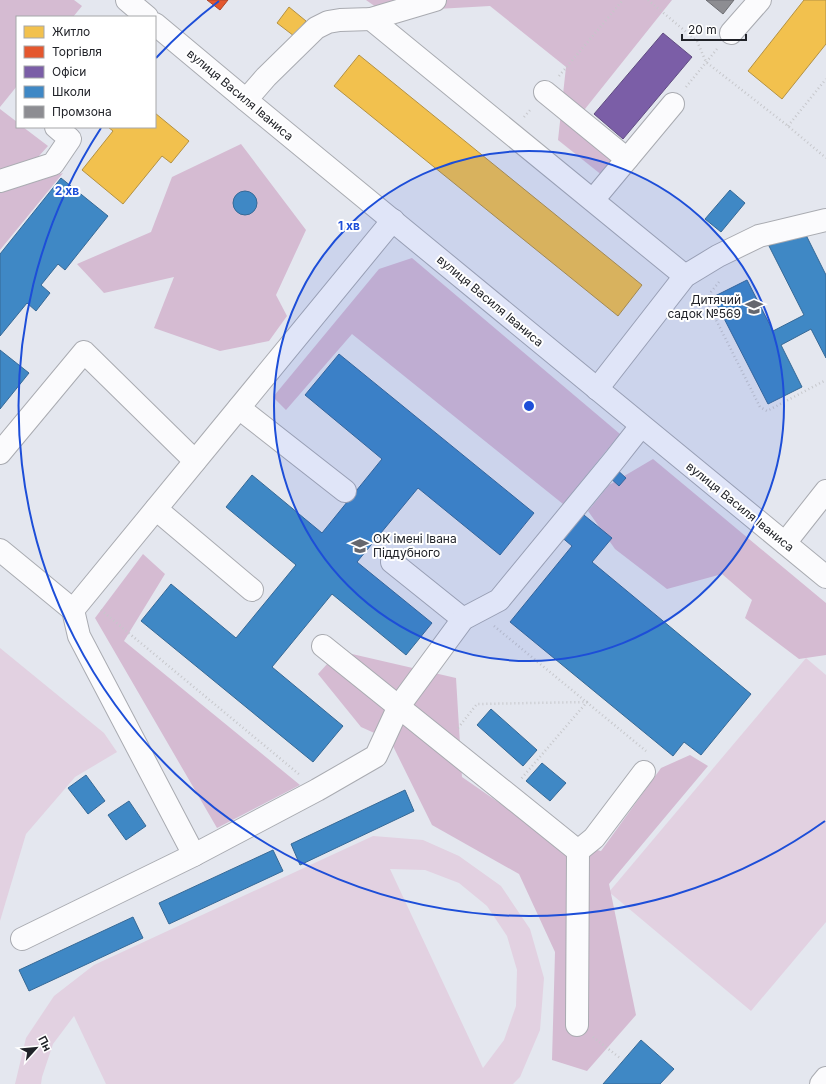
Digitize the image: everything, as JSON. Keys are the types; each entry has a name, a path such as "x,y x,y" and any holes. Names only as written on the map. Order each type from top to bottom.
{"street":[{"path":"246,100 266,77 316,28 328,22 340,20 371,19 435,0"},
{"path":"731,33 760,0"},
{"path":"371,19 685,276"},
{"name":"вулиця Василя Іваниса","path":"156,20 246,100 826,577"},
{"path":"545,92 627,159"},
{"path":"593,200 673,104"},
{"path":"0,181 53,164 70,139 57,128"},
{"path":"194,855 79,636 79,603 393,220"},
{"path":"597,389 685,276 718,256 759,236 826,220"},
{"path":"0,453 84,352 195,461"},
{"path":"239,408 345,491"},
{"path":"22,939 194,855 317,790 376,756 399,706 470,616 499,600 641,426"},
{"path":"785,543 826,490"},
{"path":"156,509 252,590"},
{"path":"0,550 79,603"},
{"path":"392,562 470,616"},
{"path":"323,646 578,851"},
{"path":"578,851 594,838 644,772"},
{"path":"578,851 578,1025"},
{"path":"821,1084 826,1078"}],"path":[{"path":"510,133 622,0"},
{"path":"648,0 697,42 706,62 788,126 826,158"},
{"path":"673,104 731,33"},
{"path":"788,126 826,79"},
{"path":"720,281 711,292 706,302 760,407 767,411 826,380"},
{"path":"79,603 317,790"},
{"path":"470,616 587,702 656,759 644,772"},
{"path":"446,744 477,704 587,702"},
{"path":"508,794 587,702"},
{"path":"578,1025 620,1058"}],"shaded area":[{"path":"0,0 74,0 82,6 74,16 16,16 16,87 0,107"},
{"path":"366,0 672,0 577,119 620,154 603,176 558,140 566,67 490,6 383,12"},
{"path":"0,109 16,121 16,128 24,128 48,146 38,157 0,169"},
{"path":"241,144 306,230 276,295 287,316 269,341 220,351 154,328 174,277 104,293 77,264 151,232 172,177"},
{"path":"63,173 0,250 0,193"},
{"path":"412,258 620,434 563,504 352,334 286,410 273,397 379,269"},
{"path":"653,459 826,603 826,655 799,659 745,618 752,600 722,574 667,589 615,549 588,511 609,485"},
{"path":"143,554 165,574 124,641 300,785 217,828 95,618"},
{"path":"0,648 104,733 117,752 75,777 26,834 0,921"},
{"path":"339,651 456,678 462,777 550,838 601,851 661,768 690,755 708,766 609,884 636,1015 587,1071 552,1060 555,952 519,874 432,825 390,740 361,727 318,674"},
{"path":"806,658 826,675 826,922 751,1011 609,892"},
{"path":"373,836 423,840 459,856 501,886 530,929 544,978 540,1030 520,1077 513,1084 106,1084 74,1016 53,1044 41,1084 15,1084 26,1038 54,996 94,965","holes":["390,869 425,870 459,883 487,906 507,936 517,970 516,1006 504,1040 483,1068"]}],"building: Житло":[{"path":"804,0 826,0 826,44 782,99 748,71"},
{"path":"289,7 306,21 294,36 277,23"},
{"path":"359,55 642,285 618,316 334,86"},
{"path":"156,114 189,141 171,163 162,156 123,204 82,170 113,131 109,128 156,128"}],"building: Торгівля":[{"path":"207,0 228,0 220,10"}],"building: Офіси":[{"path":"663,33 692,57 623,139 594,114"}],"building: Школи":[{"path":"61,178 108,216 65,270 58,264 41,285 50,293 36,311 27,303 0,336 0,254"},
{"path":"730,190 745,203 721,232 705,219"},
{"path":"245,191 254,194 257,203 254,212 245,215 236,212 233,203 236,194"},
{"path":"803,229 826,275 826,358 811,329 781,345 802,387 768,404 713,297 747,280 773,331 804,315 769,246"},
{"path":"0,350 29,373 0,409"},
{"path":"339,354 534,513 500,555 418,488 357,562 432,623 406,655 332,594 272,667 343,726 313,762 141,621 171,584 236,638 296,565 226,507 252,475 322,533 382,459 305,395"},
{"path":"615,468 626,478 619,486 608,476"},
{"path":"579,511 612,538 592,562 751,694 701,755 684,742 673,756 510,622 572,546 559,535"},
{"path":"491,709 537,750 523,766 477,725"},
{"path":"542,763 566,783 550,801 526,781"},
{"path":"86,775 105,801 88,814 68,788"},
{"path":"405,790 414,811 300,865 291,844"},
{"path":"129,801 146,826 126,840 108,815"},
{"path":"273,850 283,871 169,924 159,903"},
{"path":"133,917 143,938 29,991 19,970"},
{"path":"641,1040 674,1069 660,1084 603,1084"}],"building: Промзона":[{"path":"706,0 734,0 723,14"}],"place":[{"name":"Дитячий садок №569","path":"754,307"},
{"name":"ОК імені Івана Піддубного","path":"360,546"}]}
